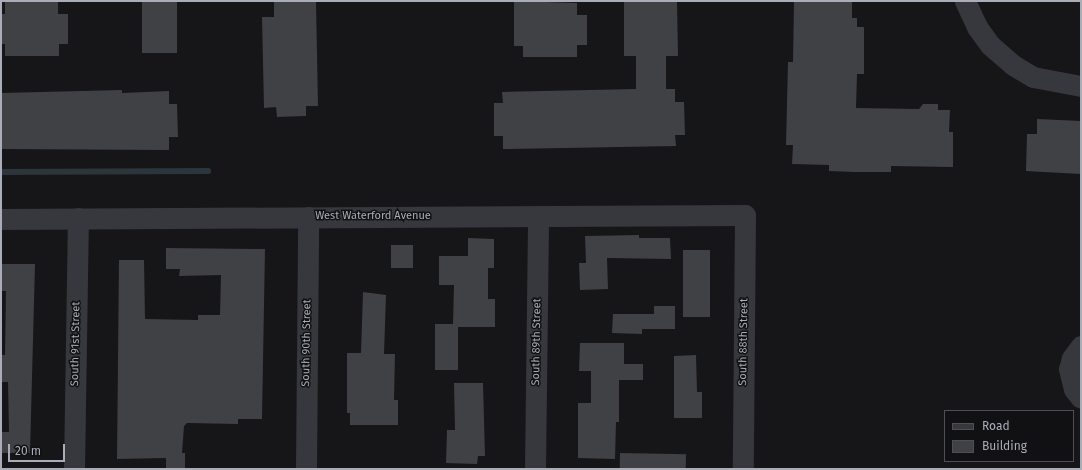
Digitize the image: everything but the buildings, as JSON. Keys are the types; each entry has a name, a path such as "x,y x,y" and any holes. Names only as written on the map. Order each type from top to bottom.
{"street":[{"path":"965,1 977,27 990,45 1013,65 1033,77 1081,86"},
{"name":"West Waterford Avenue","path":"1,219 308,216 745,215"},
{"name":"South 88th Street","path":"743,469 745,215"},
{"name":"South 90th Street","path":"306,469 308,216"},
{"name":"South 89th Street","path":"535,469 538,216"},
{"name":"South 91st Street","path":"74,469 78,218"},
{"path":"1081,346 1072,358 1069,369 1074,389 1081,398"}],"waterway":[{"path":"1,172 208,171"}]}
